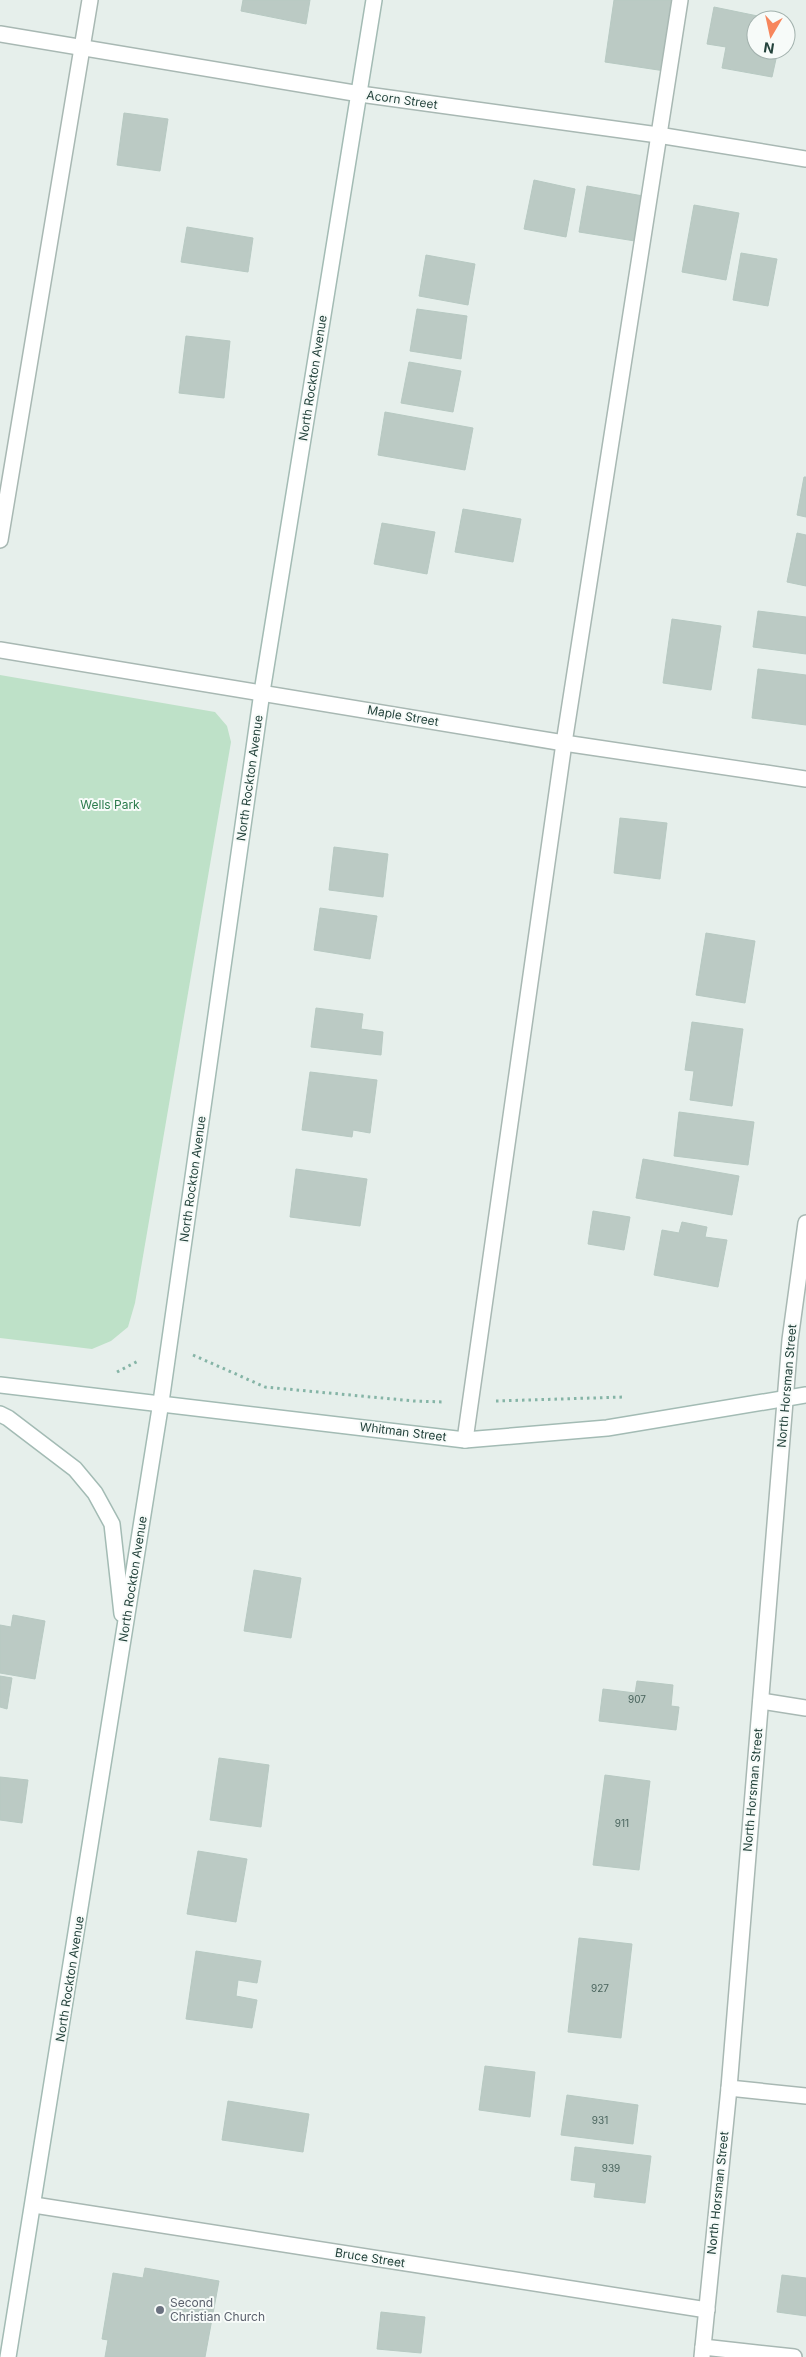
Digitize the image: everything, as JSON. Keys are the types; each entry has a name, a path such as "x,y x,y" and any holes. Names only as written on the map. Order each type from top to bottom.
{"street":[{"path":"0,540 90,0"},
{"name":"North Rockton Avenue","path":"8,2357 161,1402 262,692 374,0"},
{"path":"464,1440 564,742 680,0"},
{"name":"Acorn Street","path":"0,34 83,46 360,94 658,135 806,159"},
{"name":"Maple Street","path":"0,650 564,742 806,779"},
{"name":"North Horsman Street","path":"703,2352 729,2088 790,1340 806,1223"},
{"name":"Whitman Street","path":"0,1385 161,1402 464,1440 607,1428 806,1395"},
{"path":"0,1414 22,1428 75,1469 95,1493 112,1524 124,1633"},
{"path":"761,1701 806,1708"},
{"path":"729,2088 806,2096"},
{"name":"Bruce Street","path":"34,2204 706,2310"},
{"path":"703,2352 794,2357"}],"path":[{"path":"107,1372 116,1372 169,1344 265,1387 414,1401 470,1402 634,1397"}],"green space":[{"name":"Wells Park","path":"0,675 215,712 227,726 231,742 135,1303 128,1327 111,1341 92,1349 0,1338"}],"building":[{"path":"243,0 310,0 306,24 241,11"},
{"path":"614,0 676,0 665,71 605,62"},
{"path":"714,7 746,14 746,60 776,60 772,77 722,68 726,47 707,44"},
{"path":"124,113 168,119 160,171 117,165"},
{"path":"534,180 575,189 566,237 524,229"},
{"path":"587,186 643,196 635,241 579,232"},
{"path":"694,205 739,213 726,280 682,272"},
{"path":"187,227 253,238 248,272 181,262"},
{"path":"741,253 777,259 768,306 733,300"},
{"path":"426,255 475,264 468,305 419,296"},
{"path":"417,309 467,316 461,359 410,351"},
{"path":"186,336 230,341 224,398 179,393"},
{"path":"409,362 461,371 453,412 401,403"},
{"path":"385,412 473,428 465,470 378,455"},
{"path":"804,477 806,477 806,517 797,515"},
{"path":"463,509 521,519 513,562 455,552"},
{"path":"382,523 435,532 427,574 374,564"},
{"path":"797,533 806,535 806,586 787,582"},
{"path":"758,611 806,617 806,654 753,647"},
{"path":"672,619 721,626 711,690 663,683"},
{"path":"758,669 806,675 806,725 752,718"},
{"path":"620,818 667,823 660,879 614,873"},
{"path":"334,847 388,854 383,897 329,890"},
{"path":"320,908 377,916 370,959 314,950"},
{"path":"706,933 755,941 745,1003 696,995"},
{"path":"316,1008 363,1014 361,1029 383,1032 381,1055 311,1047"},
{"path":"692,1022 743,1029 732,1106 690,1100 694,1071 685,1070"},
{"path":"310,1072 377,1080 370,1133 353,1130 352,1137 302,1130"},
{"path":"679,1112 754,1122 748,1165 674,1156"},
{"path":"643,1159 739,1176 732,1215 636,1198"},
{"path":"296,1169 367,1179 360,1226 290,1217"},
{"path":"593,1211 630,1217 624,1250 588,1244"},
{"path":"682,1222 707,1227 705,1237 727,1240 718,1287 654,1275 662,1230 679,1233"},
{"path":"254,1570 301,1578 291,1638 244,1631"},
{"path":"13,1615 45,1621 35,1679 0,1673 0,1625 11,1627"},
{"path":"0,1676 12,1678 7,1709 0,1707"},
{"path":"637,1681 673,1685 671,1706 679,1707 676,1730 599,1721 603,1689 635,1693"},
{"path":"219,1758 269,1765 261,1827 210,1820"},
{"path":"605,1775 650,1781 639,1870 593,1865"},
{"path":"0,1777 28,1780 22,1823 0,1820"},
{"path":"198,1851 247,1859 236,1922 187,1914"},
{"path":"579,1938 632,1944 621,2038 568,2032"},
{"path":"196,1951 261,1961 257,1983 238,1980 236,1996 257,2000 252,2028 186,2019"},
{"path":"485,2066 535,2072 530,2117 479,2110"},
{"path":"567,2095 638,2105 633,2144 561,2135"},
{"path":"228,2101 309,2114 303,2152 222,2140"},
{"path":"575,2147 651,2156 645,2203 594,2197 596,2183 571,2180"},
{"name":"Second Christian Church","path":"145,2268 219,2281 205,2357 105,2357 108,2340 102,2339 113,2273 143,2278"},
{"path":"782,2275 806,2278 806,2316 777,2312"},
{"path":"381,2312 425,2317 421,2353 377,2349"}],"place":[{"name":"Second Christian Church","path":"160,2310"}]}
